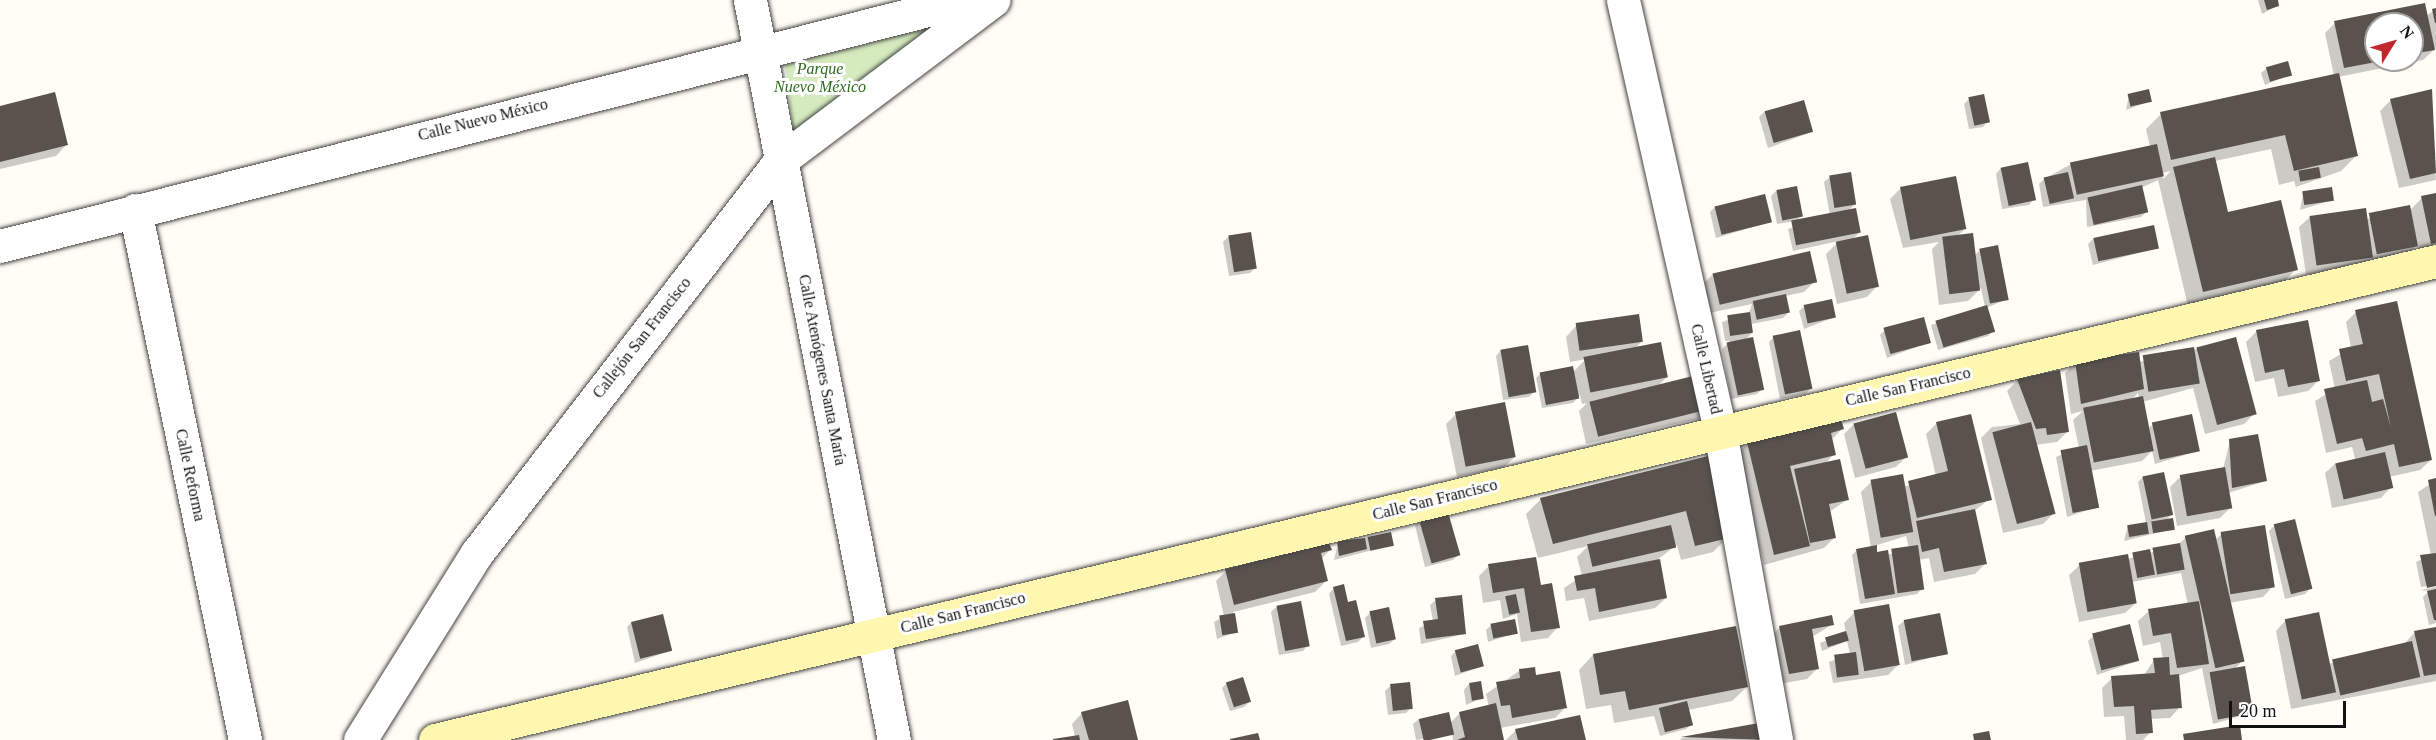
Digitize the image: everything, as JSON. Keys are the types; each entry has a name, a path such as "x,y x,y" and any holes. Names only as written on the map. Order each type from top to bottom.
{"street":[{"name":"Calle Atenógenes Santa María","path":"750,0 894,740"},
{"name":"Calle Nuevo México","path":"0,246 760,49 967,0"},
{"name":"Callejón San Francisco","path":"360,740 477,553 781,160 993,0"},
{"name":"Calle Libertad","path":"1623,0 1720,431 1776,740"},
{"name":"Calle Reforma","path":"135,210 245,740"},
{"name":"Calle San Francisco","path":"435,740 2436,261"}],"green space":[{"name":"Parque Nuevo México","path":"981,1 794,139 784,54"}],"building":[{"path":"2264,0 2278,0 2279,6 2267,10"},
{"path":"2425,3 2435,50 2424,52 2424,12 2380,12"},
{"path":"2436,8 2436,23 2435,23 2432,9"},
{"path":"2364,15 2364,64 2344,68 2334,21"},
{"path":"2288,61 2292,75 2270,82 2266,67"},
{"path":"2339,73 2358,156 2294,171 2285,135 2171,160 2160,112"},
{"path":"2149,89 2152,102 2130,107 2128,94"},
{"path":"2432,89 2436,173 2410,179 2390,99"},
{"path":"55,92 68,145 0,162 0,106"},
{"path":"1984,94 1990,122 1974,126 1968,97"},
{"path":"1804,100 1813,132 1774,143 1765,111"},
{"path":"2157,144 2164,176 2077,195 2070,163"},
{"path":"2215,157 2228,212 2281,200 2298,270 2203,292 2173,167"},
{"path":"2028,162 2036,200 2009,206 2001,168"},
{"path":"2319,167 2321,178 2300,181 2298,171"},
{"path":"1851,172 1856,205 1834,208 1829,175"},
{"path":"2068,172 2074,198 2050,204 2044,178"},
{"path":"1956,176 1966,229 1910,240 1900,187"},
{"path":"2142,185 2148,212 2094,225 2087,198"},
{"path":"1797,186 1803,216 1782,220 1776,190"},
{"path":"2332,187 2334,201 2304,205 2302,191"},
{"path":"2436,193 2436,243 2431,244 2421,196"},
{"path":"1765,194 1772,222 1722,235 1715,207"},
{"path":"2410,205 2418,246 2377,254 2369,213"},
{"path":"1856,208 1861,233 1796,245 1791,221"},
{"path":"2366,208 2373,258 2317,265 2310,216"},
{"path":"2154,225 2159,248 2098,261 2093,238"},
{"path":"1251,232 1257,269 1234,272 1228,236"},
{"path":"1973,233 1980,291 1949,294 1942,237"},
{"path":"1868,235 1879,287 1847,294 1836,242"},
{"path":"1998,245 2009,300 1990,304 1979,249"},
{"path":"1810,251 1817,282 1720,305 1713,273"},
{"path":"1786,294 1790,313 1757,320 1753,301"},
{"path":"1832,299 1836,318 1808,324 1804,305"},
{"path":"2397,301 2432,460 2399,467 2394,444 2366,451 2362,438 2337,444 2324,389 2367,380 2372,402 2383,399 2391,428 2379,374 2346,381 2339,349 2363,344 2355,310"},
{"path":"1987,305 1995,332 1944,348 1935,321"},
{"path":"1750,312 1753,333 1730,336 1727,315"},
{"path":"1639,314 1643,342 1580,351 1576,323"},
{"path":"1924,317 1931,343 1890,354 1883,328"},
{"path":"2308,320 2320,381 2288,387 2284,369 2265,373 2256,330"},
{"path":"1800,330 1812,389 1785,395 1773,336"},
{"path":"1753,337 1764,390 1738,395 1727,343"},
{"path":"2236,337 2257,414 2217,425 2196,348"},
{"path":"1661,342 1668,377 1590,392 1583,357"},
{"path":"1528,345 1536,392 1509,397 1500,350"},
{"path":"2194,347 2200,384 2148,392 2143,355"},
{"path":"2139,352 2144,389 2081,404 2075,361"},
{"path":"1573,366 1579,398 1546,405 1540,372"},
{"path":"2060,370 2069,432 2047,435 2046,428 2036,429 2017,379"},
{"path":"1701,374 1710,409 1598,437 1589,402"},
{"path":"2143,396 2154,451 2094,463 2083,408"},
{"path":"1505,402 1516,457 1466,467 1455,412"},
{"path":"1896,412 1908,457 1866,469 1853,423"},
{"path":"1971,414 1992,500 1917,518 1908,481 1948,471 1936,422"},
{"path":"2192,414 2200,451 2160,460 2152,423"},
{"path":"1841,419 1844,429 1831,433 1836,455 1790,466 1810,546 1774,555 1747,442"},
{"path":"2031,422 2056,514 2017,524 1992,432"},
{"path":"2258,434 2267,481 2232,488 2229,439"},
{"path":"2087,445 2099,508 2073,513 2060,450"},
{"path":"2385,452 2393,488 2344,500 2335,463"},
{"path":"1708,456 1729,538 1695,546 1686,511 1553,544 1540,498"},
{"path":"1840,459 1849,500 1829,504 1836,538 1810,543 1794,469"},
{"path":"2225,467 2232,508 2187,516 2180,475"},
{"path":"2164,472 2173,515 2152,520 2142,477"},
{"path":"1903,474 1913,532 1881,538 1871,480"},
{"path":"2436,478 2436,516 2435,516 2428,480"},
{"path":"1975,509 1987,564 1944,572 1939,548 1922,552 1916,521"},
{"path":"1448,512 1460,555 1432,564 1419,520"},
{"path":"2173,518 2175,530 2153,533 2151,521"},
{"path":"2295,519 2312,589 2291,594 2274,524"},
{"path":"2147,522 2149,534 2129,537 2127,525"},
{"path":"1671,525 1676,547 1592,567 1587,544"},
{"path":"2265,525 2275,587 2230,594 2221,532"},
{"path":"2214,529 2245,662 2215,668 2185,536"},
{"path":"1391,532 1394,546 1370,551 1368,537"},
{"path":"1365,538 1367,549 1339,556 1337,541"},
{"path":"1329,543 1332,550 1321,553 1328,581 1234,605 1225,569"},
{"path":"2180,543 2185,570 2157,574 2152,548"},
{"path":"1877,545 1877,552 1888,550 1895,594 1865,599 1856,549"},
{"path":"1918,545 1924,590 1898,593 1891,549"},
{"path":"2150,549 2155,575 2137,578 2132,552"},
{"path":"2436,553 2436,586 2427,588 2420,555"},
{"path":"2128,554 2137,603 2087,612 2079,563"},
{"path":"1536,557 1541,585 1552,583 1560,628 1531,632 1524,588 1493,593 1488,564"},
{"path":"1660,559 1667,598 1599,612 1595,588 1577,591 1574,576"},
{"path":"1344,584 1348,602 1356,600 1365,637 1346,641 1333,587"},
{"path":"2436,589 2436,620 2434,620 2427,591"},
{"path":"1516,594 1520,613 1509,615 1505,596"},
{"path":"1462,595 1466,634 1426,639 1423,621 1438,619 1435,598"},
{"path":"1301,601 1310,646 1285,651 1276,606"},
{"path":"2199,601 2209,664 2177,668 2171,633 2153,636 2148,609"},
{"path":"1889,604 1900,665 1864,671 1854,610"},
{"path":"1389,607 1396,639 1376,643 1369,611"},
{"path":"2319,612 2336,692 2302,699 2285,619"},
{"path":"1235,613 1238,633 1222,635 1219,616"},
{"path":"1940,613 1948,654 1912,661 1904,620"},
{"path":"663,614 672,651 640,659 631,622"},
{"path":"1832,615 1834,625 1812,629 1819,669 1789,674 1779,626"},
{"path":"1515,619 1518,634 1493,638 1490,624"},
{"path":"2130,624 2139,661 2101,670 2092,633"},
{"path":"1736,626 1748,687 1629,710 1625,691 1600,695 1593,654"},
{"path":"2436,627 2436,674 2424,676 2414,631"},
{"path":"1846,631 1849,641 1828,647 1825,637"},
{"path":"2412,641 2420,677 2340,695 2332,659"},
{"path":"1478,644 1484,666 1461,672 1455,650"},
{"path":"1856,652 1859,675 1837,678 1834,655"},
{"path":"2169,657 2170,675 2179,674 2182,708 2151,710 2153,733 2136,734 2134,706 2114,707 2111,676 2155,673 2153,658"},
{"path":"2245,666 2253,713 2218,720 2210,672"},
{"path":"1535,667 1536,675 1560,671 1567,708 1512,718 1510,705 1501,706 1496,682 1520,678 1519,669"},
{"path":"1243,677 1251,702 1234,707 1226,683"},
{"path":"1481,681 1484,699 1472,701 1469,683"},
{"path":"1410,682 1413,709 1393,711 1390,684"},
{"path":"1128,700 1138,740 1089,740 1081,712"},
{"path":"1687,701 1693,725 1665,732 1659,708"},
{"path":"1496,703 1504,740 1457,740 1465,737 1459,712"},
{"path":"1449,712 1454,734 1424,740 1419,719"},
{"path":"1580,715 1586,740 1518,740 1515,729"},
{"path":"1759,723 1770,740 1681,737"},
{"path":"2240,725 2242,740 2184,740 2183,734"},
{"path":"1989,731 1991,740 1974,740 1973,734"},
{"path":"1258,733 1260,740 1230,740 1230,739"},
{"path":"1079,735 1080,740 1053,740 1053,739"}]}
